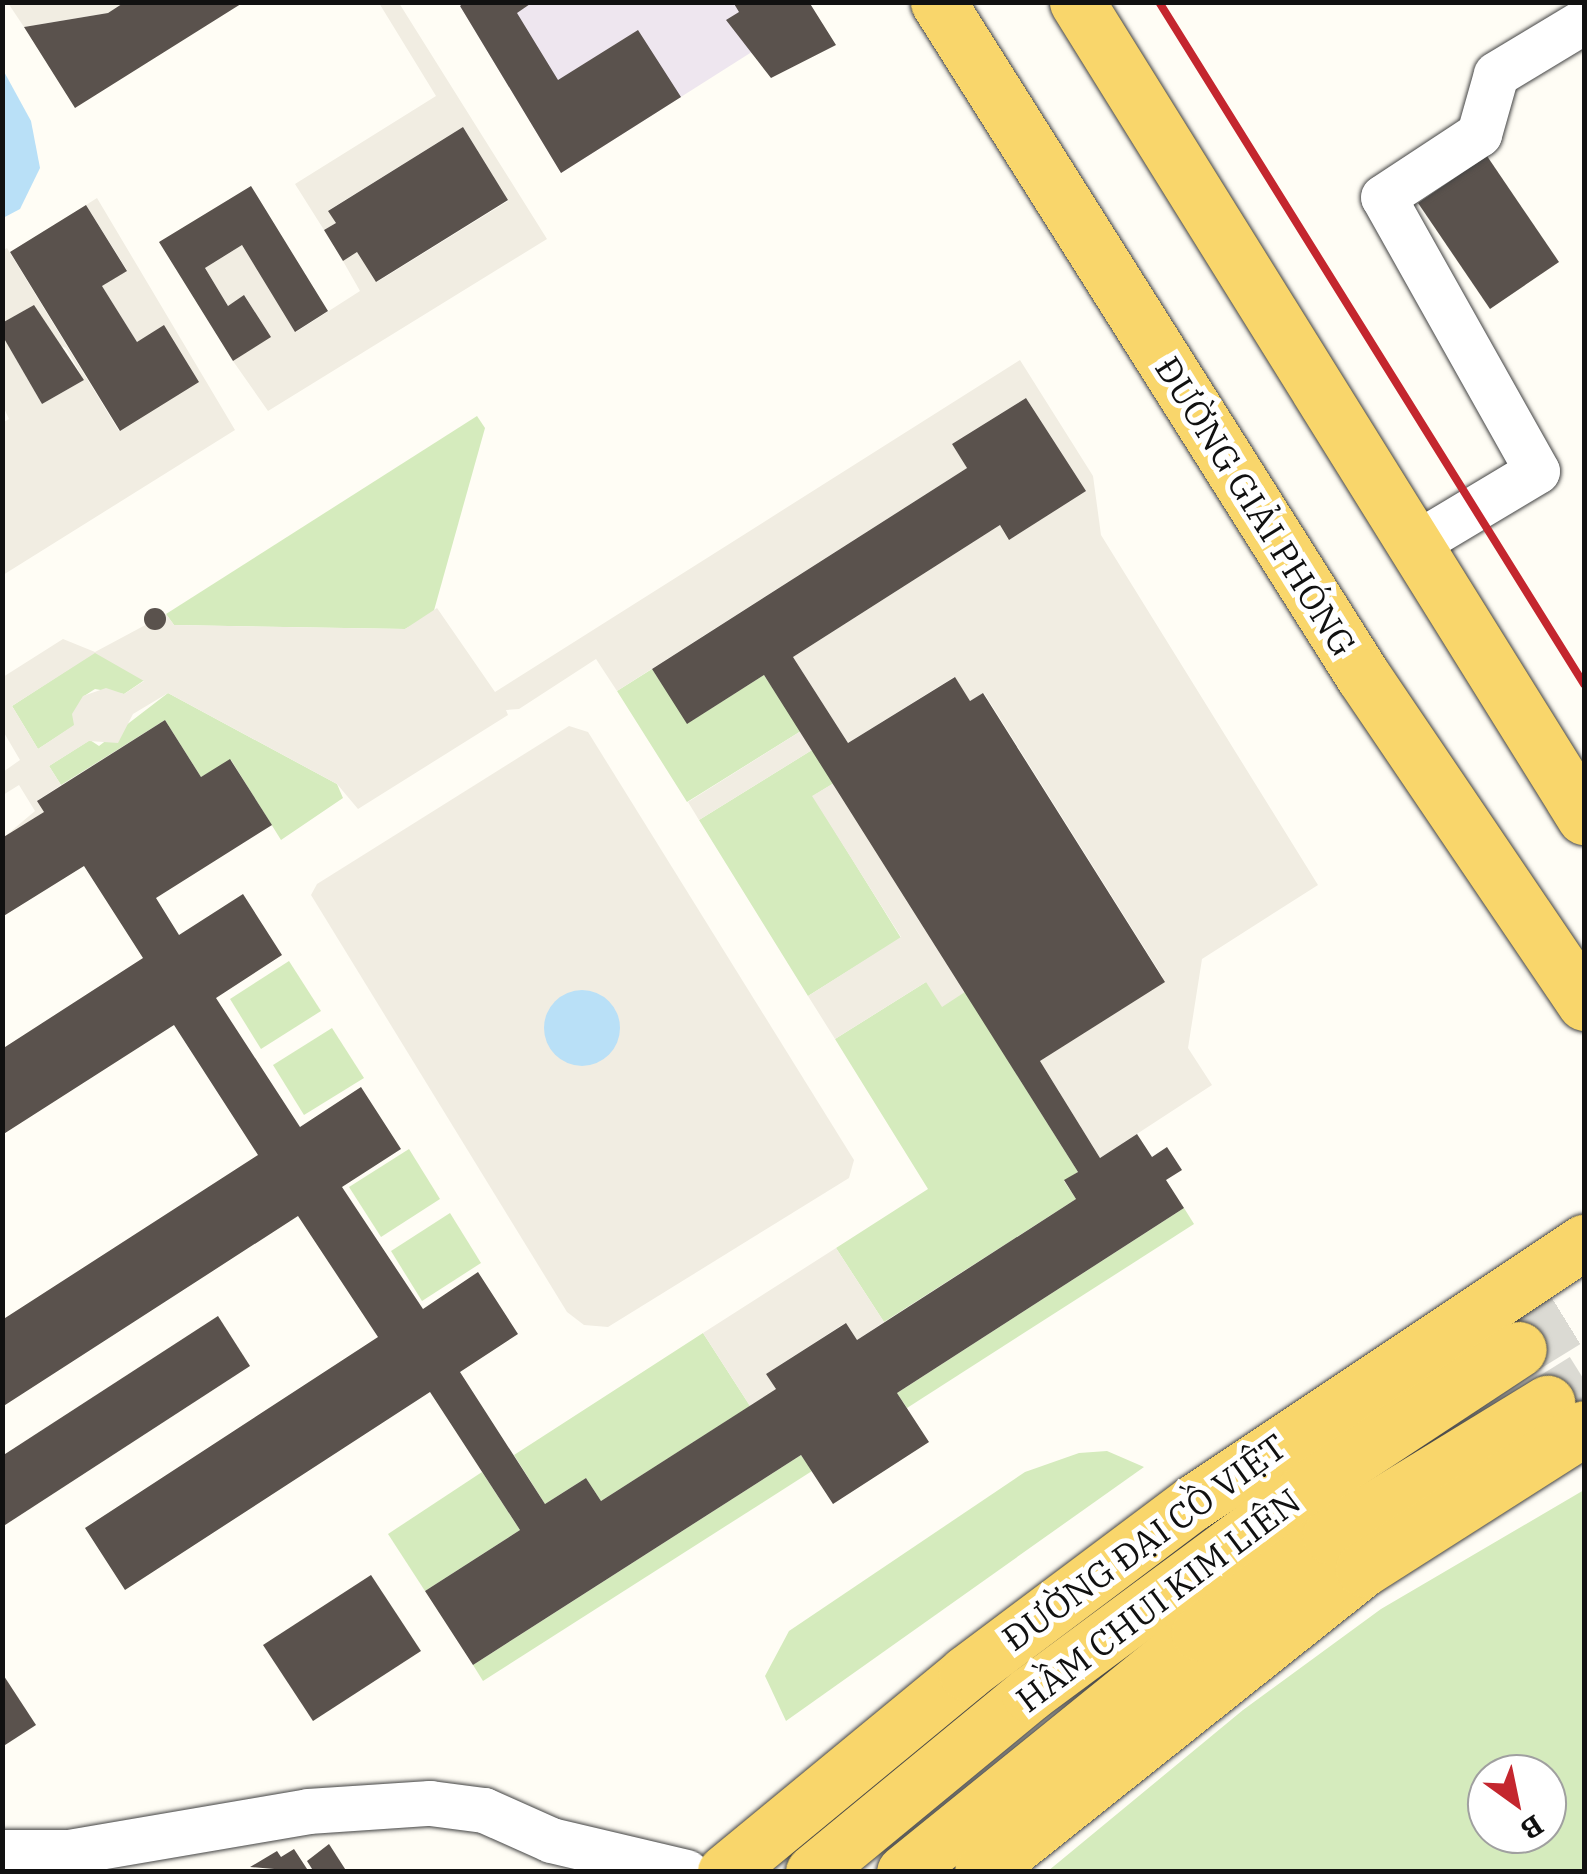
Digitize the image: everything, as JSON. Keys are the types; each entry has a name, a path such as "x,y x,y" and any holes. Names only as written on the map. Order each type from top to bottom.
{"main road":[{"name":"ĐƯỜNG GIẢI PHÓNG","path":"938,2 1353,659 1583,1006"},
{"path":"1077,2 1584,817"},
{"path":"1500,1296 1584,1210"},
{"name":"ĐƯỜNG ĐẠI CỒ VIỆT","path":"725,1872 966,1673 1194,1502 1584,1242"},
{"name":"HẦM CHUI KIM LIÊN","path":"813,1872 1029,1694 1306,1490 1519,1348"},
{"path":"982,1872 1363,1569 1566,1415"},
{"name":"HẦM CHUI KIM LIÊN","path":"904,1872 1200,1633 1330,1536 1566,1415"}],"street":[{"path":"1415,544 1536,471 1383,196 1479,134 1496,74 1584,21"},
{"path":"2,1852 70,1852 308,1811 430,1803 484,1810 559,1856 686,1872"}],"shaded area":[{"path":"465,2 809,2 815,12 561,173 460,6"},
{"path":"8,3 125,3 108,13 24,27"},
{"path":"379,3 399,3 547,239 268,411 233,361 270,337 245,296 228,306 205,268 242,245 296,332 360,291 343,261 357,252 377,282 508,201 463,127 329,210 336,223 324,230 295,184 436,96"},
{"path":"97,198 235,430 3,575 2,423 9,419 3,406 2,335 42,404 84,380 66,348 3,323 3,250 7,248 119,431 198,382 137,342 102,286 127,270 86,205"},
{"path":"1020,360 1093,476 1101,535 1318,885 1202,959 1188,1048 1212,1085 1100,1158 1040,1061 1164,982 1162,976 984,693 970,701 954,677 848,743 793,657 1000,525 1010,539 1085,491 1026,398 952,444 967,468 617,691 596,659 519,709 506,710 508,715 358,809 337,784 168,693 133,714 118,743 89,741 49,766 61,785 38,800 44,812 3,838 35,811 19,785 3,795 3,772 20,760 3,731 3,677 63,639 95,652 166,614 174,625 405,629 437,608 495,692","holes":["95,653 144,681 124,694 106,688 83,696 72,714 74,725 38,749 12,706"]},
{"path":"569,726 588,732 854,1160 849,1178 608,1327 584,1325 567,1312 311,895 317,884"},
{"path":"801,731 812,750 699,820 688,802"},
{"path":"834,783 965,992 942,1007 926,982 835,1039 808,996 901,937 812,796"},
{"path":"836,1248 884,1322 857,1340 845,1323 766,1374 776,1389 750,1406 703,1333"}],"green space":[{"path":"477,416 485,428 433,614 405,629 174,625 166,614"},
{"path":"95,652 146,679 124,694 95,689 84,696 75,725 38,749 12,706"},
{"path":"652,669 688,723 764,675 801,731 687,802 617,691"},
{"path":"168,693 337,784 343,798 281,840 231,760 201,777 165,720 61,785 49,766 90,740 99,746"},
{"path":"812,750 834,783 813,796 901,938 808,996 699,820"},
{"path":"289,961 321,1011 261,1049 230,999"},
{"path":"926,982 965,992 1078,1172 1064,1181 1076,1199 884,1322 836,1248 928,1189 835,1039"},
{"path":"332,1028 364,1078 304,1115 273,1065"},
{"path":"409,1149 440,1199 381,1237 349,1187"},
{"path":"1184,1208 1194,1224 907,1408 897,1393"},
{"path":"450,1213 481,1263 422,1301 391,1251"},
{"path":"703,1333 750,1406 601,1501 586,1478 545,1504 514,1455"},
{"path":"1107,1451 1144,1467 786,1721 765,1676 789,1631 1025,1472 1079,1453"},
{"path":"801,1455 812,1471 483,1681 473,1665"},
{"path":"482,1472 520,1530 425,1591 388,1534"},
{"path":"1584,1490 1584,1871 1048,1871 1243,1710 1381,1609"}],"water":[{"path":"2,68 31,121 40,168 20,209 3,218"},
{"path":"582,990 609,1001 620,1028 609,1055 582,1066 555,1055 544,1028 555,1001"}],"building":[{"path":"125,2 244,2 75,108 24,27 108,13"},
{"path":"465,2 533,2 517,13 558,80 638,30 681,97 561,173 460,6"},
{"path":"733,2 809,2 836,45 771,78 726,20 739,12"},
{"path":"463,127 508,200 376,282 357,252 343,261 324,230 336,223 328,211"},
{"path":"1487,156 1559,262 1490,309 1418,203"},
{"path":"251,186 328,311 295,332 242,245 205,268 228,306 244,295 271,337 233,361 159,242"},
{"path":"86,205 127,271 102,286 137,342 164,325 199,382 120,431 10,252"},
{"path":"34,305 84,380 42,404 2,335 2,323"},
{"path":"1026,398 1086,491 1009,540 1000,525 793,657 848,743 955,677 970,701 983,693 1165,982 1040,1061 1100,1158 1137,1134 1152,1157 1167,1147 1182,1170 1166,1180 1184,1208 897,1393 929,1442 833,1504 801,1455 473,1665 425,1591 520,1530 430,1392 125,1590 85,1528 378,1337 298,1216 2,1407 2,1320 258,1155 174,1025 2,1135 2,1049 143,958 84,866 2,917 2,838 44,812 37,801 165,720 201,777 230,759 272,825 156,898 179,935 243,894 282,955 216,998 300,1127 361,1087 401,1149 342,1187 423,1309 478,1272 518,1334 460,1372 545,1504 586,1478 601,1501 776,1389 766,1374 846,1323 857,1340 1076,1199 1064,1180 1078,1172 764,675 687,724 652,669 967,468 952,444"},
{"path":"155,608 163,611 163,627 155,630 147,627 144,619 147,611"},
{"path":"218,1316 250,1366 2,1527 2,1456"},
{"path":"371,1575 421,1651 313,1721 263,1645"},
{"path":"2,1673 36,1725 2,1747"},
{"path":"329,1844 347,1872 314,1872 307,1861"},
{"path":"294,1849 309,1872 250,1867 277,1851 281,1857"}],"tunnel":[{"path":"1519,1349 1584,1309"},
{"path":"1547,1403 1584,1380"}],"railway":[{"path":"1159,2 1584,684"}]}
